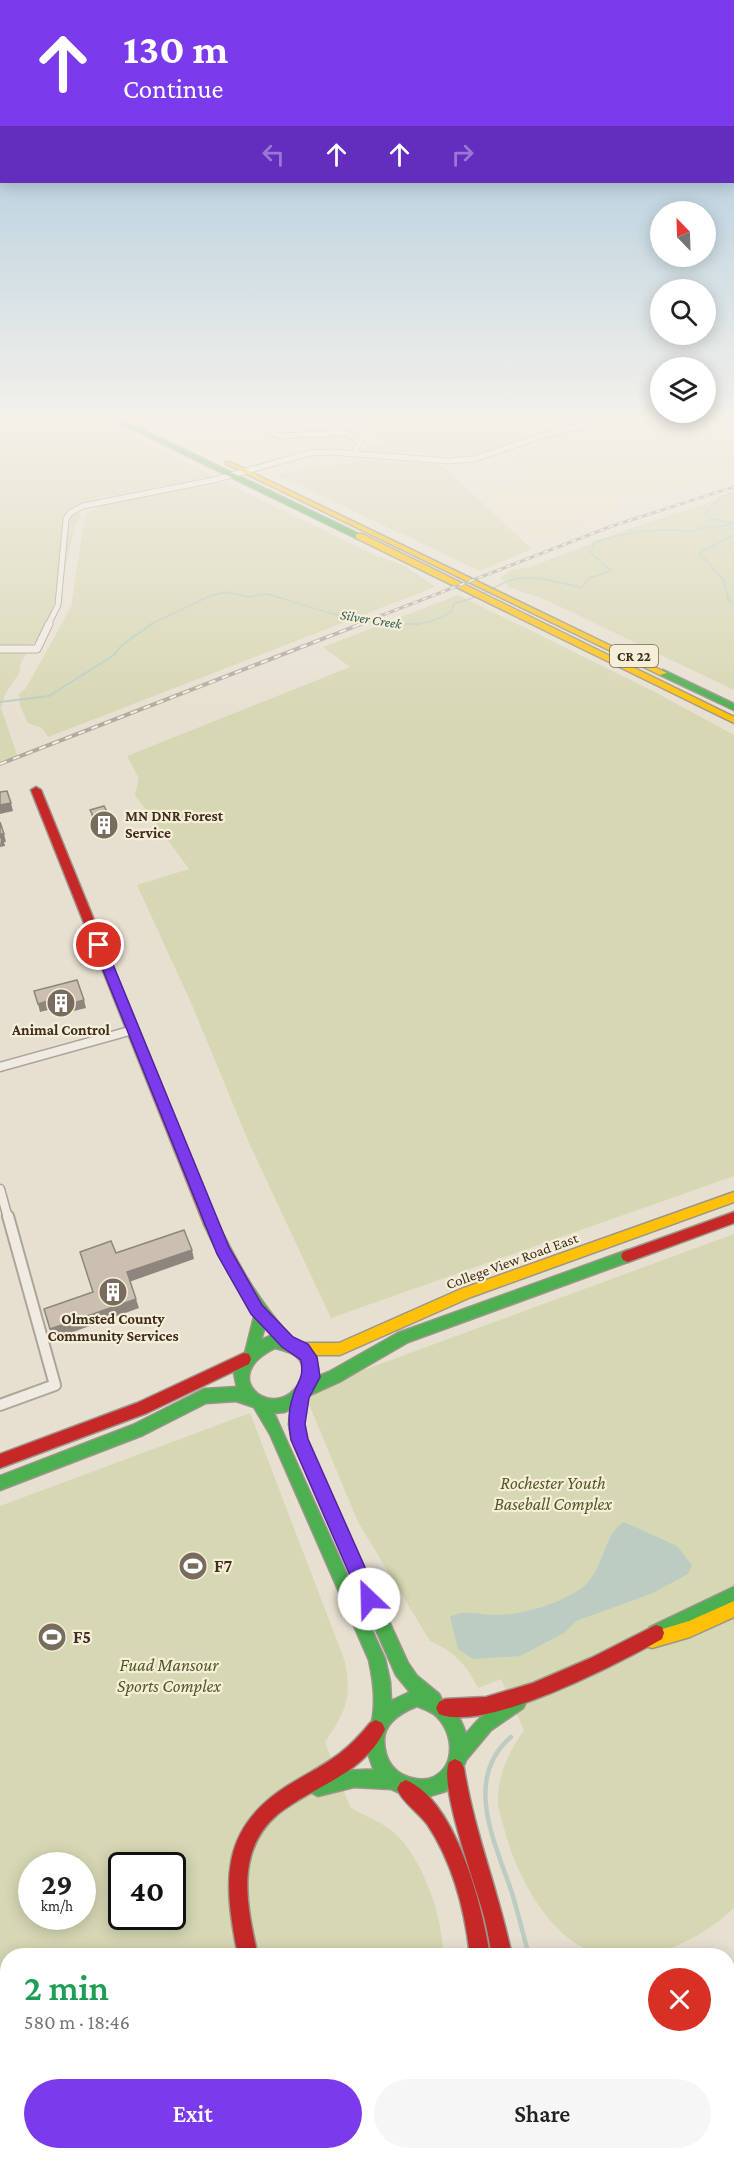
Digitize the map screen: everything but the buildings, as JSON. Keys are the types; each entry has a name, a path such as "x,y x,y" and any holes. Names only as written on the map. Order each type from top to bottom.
{"main road":[{"name":"CR 22","path":"320,518 734,720"},
{"name":"CR 22","path":"344,518 734,707"},
{"path":"36,790 222,1250 261,1314 287,1342"},
{"name":"College View Road East","path":"302,1349 340,1350 418,1312 466,1293 734,1197"},
{"path":"0,1483 138,1430 204,1396 236,1394 256,1401 281,1405 403,1337 734,1217"},
{"path":"261,1314 241,1380 275,1429 376,1659 382,1682 382,1717"},
{"path":"0,1461 142,1408 248,1355 262,1344 274,1341 287,1342 302,1349 312,1367 296,1424 299,1440 402,1669 411,1682 445,1708 459,1731 460,1755"},
{"path":"445,1708 489,1705 534,1691 634,1646 678,1620 734,1595"},
{"path":"634,1646 690,1629 734,1609"},
{"path":"406,1789 422,1791 437,1786 455,1768 470,1738 487,1720 534,1691"},
{"path":"246,1948 236,1901 236,1876 241,1852 252,1831 268,1811 291,1795 343,1767 376,1730 382,1717 392,1705 404,1699 418,1697 433,1700"},
{"path":"376,1730 376,1756 391,1780"},
{"path":"455,1768 460,1808 490,1899 501,1948"},
{"path":"291,1795 348,1777 367,1776 391,1780 406,1789 434,1819 448,1849 479,1938 480,1948"}],"street":[{"path":"0,649 37,649 42,641 58,605 65,523 69,518"},
{"path":"0,1067 133,1030"},
{"path":"0,1189 55,1385 0,1405"}],"shaded area":[{"path":"504,518 595,518 563,529 555,535 534,540"},
{"path":"624,1522 677,1546 692,1565 688,1574 653,1593 576,1621 564,1633 520,1656 473,1659 458,1649 450,1617 461,1613 499,1615 520,1612 543,1607 565,1598 590,1580 612,1535"}],"green space":[{"path":"0,518 81,518 75,527 65,568 59,577 48,621 40,639 31,645 20,665 20,672 5,694 1,708 17,755 0,761"},
{"path":"84,518 298,518 375,555 405,566 435,587 48,737 42,728 28,723 20,706 19,694 26,688 71,607"},
{"path":"367,518 499,518 532,549 480,571"},
{"path":"663,518 734,518 734,690 544,599 508,587 506,581 500,579 510,570 530,567"},
{"path":"458,595 653,691 734,735 734,1176 331,1318 250,1145 192,1005 137,885 189,869 135,795 139,778 127,756 350,667 323,647"},
{"name":"Rochester Youth Baseball Complex","path":"734,1234 734,1908 721,1919 692,1938 671,1948 585,1948 555,1926 540,1908 518,1867 498,1805 502,1772 524,1730 501,1679 478,1688 459,1660 430,1641 358,1522 304,1392"},
{"name":"Fuad Mansour Sports Complex","path":"250,1413 347,1672 346,1703 325,1742 350,1807 391,1830 412,1854 429,1887 435,1905 442,1948 0,1948 0,1506"}],"waterway":[{"name":"Silver Creek","path":"416,624 432,621 452,611 454,603 515,579 544,579 581,588 590,578 611,571 591,553 594,542 643,531 693,532 698,529 733,523 709,518"},
{"path":"734,535 699,553 724,580 728,599 734,604"},
{"name":"Silver Creek","path":"149,625 210,596 226,592 248,597 267,594 335,614 386,624"},
{"name":"Silver Creek","path":"0,702 49,696 114,655 122,645 152,624"},
{"name":"Silver Creek","path":"377,624 386,624"},
{"name":"Silver Creek","path":"386,624 416,624"},
{"name":"Silver Creek","path":"386,624 416,624"},
{"path":"511,1737 497,1753 488,1771 485,1790 491,1830 514,1898 527,1948"}],"railway":[{"path":"357,625 638,518"},
{"path":"0,764 361,624"}],"traffic: fast":[{"path":"321,518 359,536"},
{"path":"663,673 734,707"},
{"path":"211,1224 244,1286 287,1342"},
{"path":"309,1387 334,1377 403,1337 628,1256"},
{"path":"251,1351 261,1314"},
{"path":"274,1341 297,1347 308,1359 311,1372 307,1386 297,1398 284,1406 269,1407 253,1399 245,1390 241,1381 241,1373 249,1357 274,1341"},
{"path":"0,1483 138,1430 204,1396 236,1394 252,1399"},
{"path":"301,1396 296,1424 299,1440 402,1669 411,1682 433,1700"},
{"path":"260,1403 275,1429 377,1659 382,1682 382,1717"},
{"path":"656,1633 734,1595"},
{"path":"418,1697 440,1708 454,1724 459,1741 458,1758 451,1774 439,1785 423,1789 404,1786 388,1775 381,1765 376,1740 377,1730 387,1714 395,1707 418,1697"},
{"path":"460,1754 485,1724 517,1702"},
{"path":"318,1787 354,1778 391,1780"}],"traffic: slow":[{"path":"341,518 663,673"},
{"path":"359,536 734,720"},
{"path":"302,1349 340,1349 466,1293 734,1197"},
{"path":"652,1640 690,1629 734,1609"}],"traffic: jam":[{"path":"36,790 211,1224"},
{"path":"628,1256 734,1217"},
{"path":"0,1461 142,1408 244,1359"},
{"path":"445,1708 486,1705 533,1691 597,1664 656,1633"},
{"path":"246,1948 237,1886 244,1845 255,1826 271,1809 293,1793 329,1773 357,1752 376,1729"},
{"path":"455,1768 464,1816 500,1948"},
{"path":"406,1789 429,1812 450,1847 470,1902 479,1948"}],"place":[{"name":"MN DNR Forest Service","path":"104,825"},
{"name":"Animal Control","path":"61,1003"},
{"name":"Olmsted County Community Services","path":"113,1292"},
{"name":"F7","path":"193,1566"},
{"name":"F5","path":"52,1637"}],"route":[{"path":"99,945 222,1250 257,1310 287,1342 302,1349 309,1357 312,1377 309,1387 301,1396 296,1424 299,1440 369,1599"}]}
